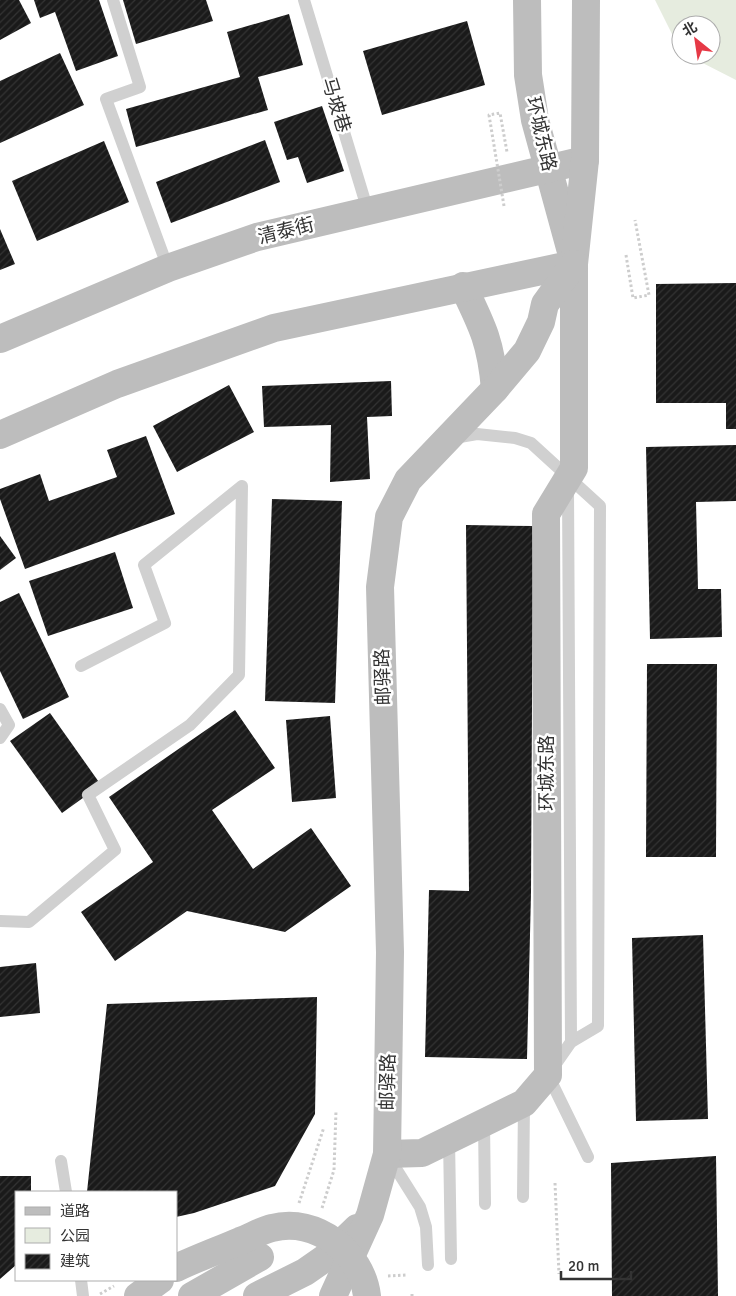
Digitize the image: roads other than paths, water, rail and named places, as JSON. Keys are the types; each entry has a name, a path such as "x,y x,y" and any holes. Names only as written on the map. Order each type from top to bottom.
{"street":[{"name":"环城东路","path":"527,0 528,74 535,120 574,264"},
{"name":"环城东路","path":"548,1075 546,514 574,468 574,264 585,160 586,0"},
{"name":"清泰街","path":"0,339 168,268 257,237 585,160"},
{"path":"0,435 118,384 274,328 463,286 574,264"},
{"name":"邮驿路","path":"333,1296 370,1215 387,1154 390,952 380,587 389,517 408,480 495,389 527,352 541,322 545,304 574,264"},
{"path":"463,286 486,332 492,355 495,389"},
{"path":"387,1154 422,1153 524,1102 548,1075"},
{"path":"257,1296 305,1272 328,1256 370,1215"},
{"path":"178,1267 273,1227 297,1226 320,1233 341,1246 356,1264 366,1286 367,1296"},
{"path":"192,1296 260,1257"},
{"path":"128,1290 157,1281"}],"lane":[{"path":"113,0 140,87 106,100 168,268"},
{"name":"马坡巷","path":"304,0 368,211"},
{"path":"446,439 477,434 515,438 532,443 600,506 598,1026 571,1042 548,1075 588,1156"},
{"name":"环城东路","path":"568,478 571,1042"},
{"path":"0,921 29,922 115,850 88,795 190,725 239,675 242,486 144,565 165,623 81,666"},
{"path":"0,710 10,725 0,738"},
{"path":"523,1197 524,1102"},
{"path":"484,1122 485,1204"},
{"path":"450,1139 451,1259"},
{"path":"387,1154 409,1185 420,1207 426,1227 428,1265"},
{"path":"61,1161 66,1191"},
{"path":"81,1281 83,1296"}]}
